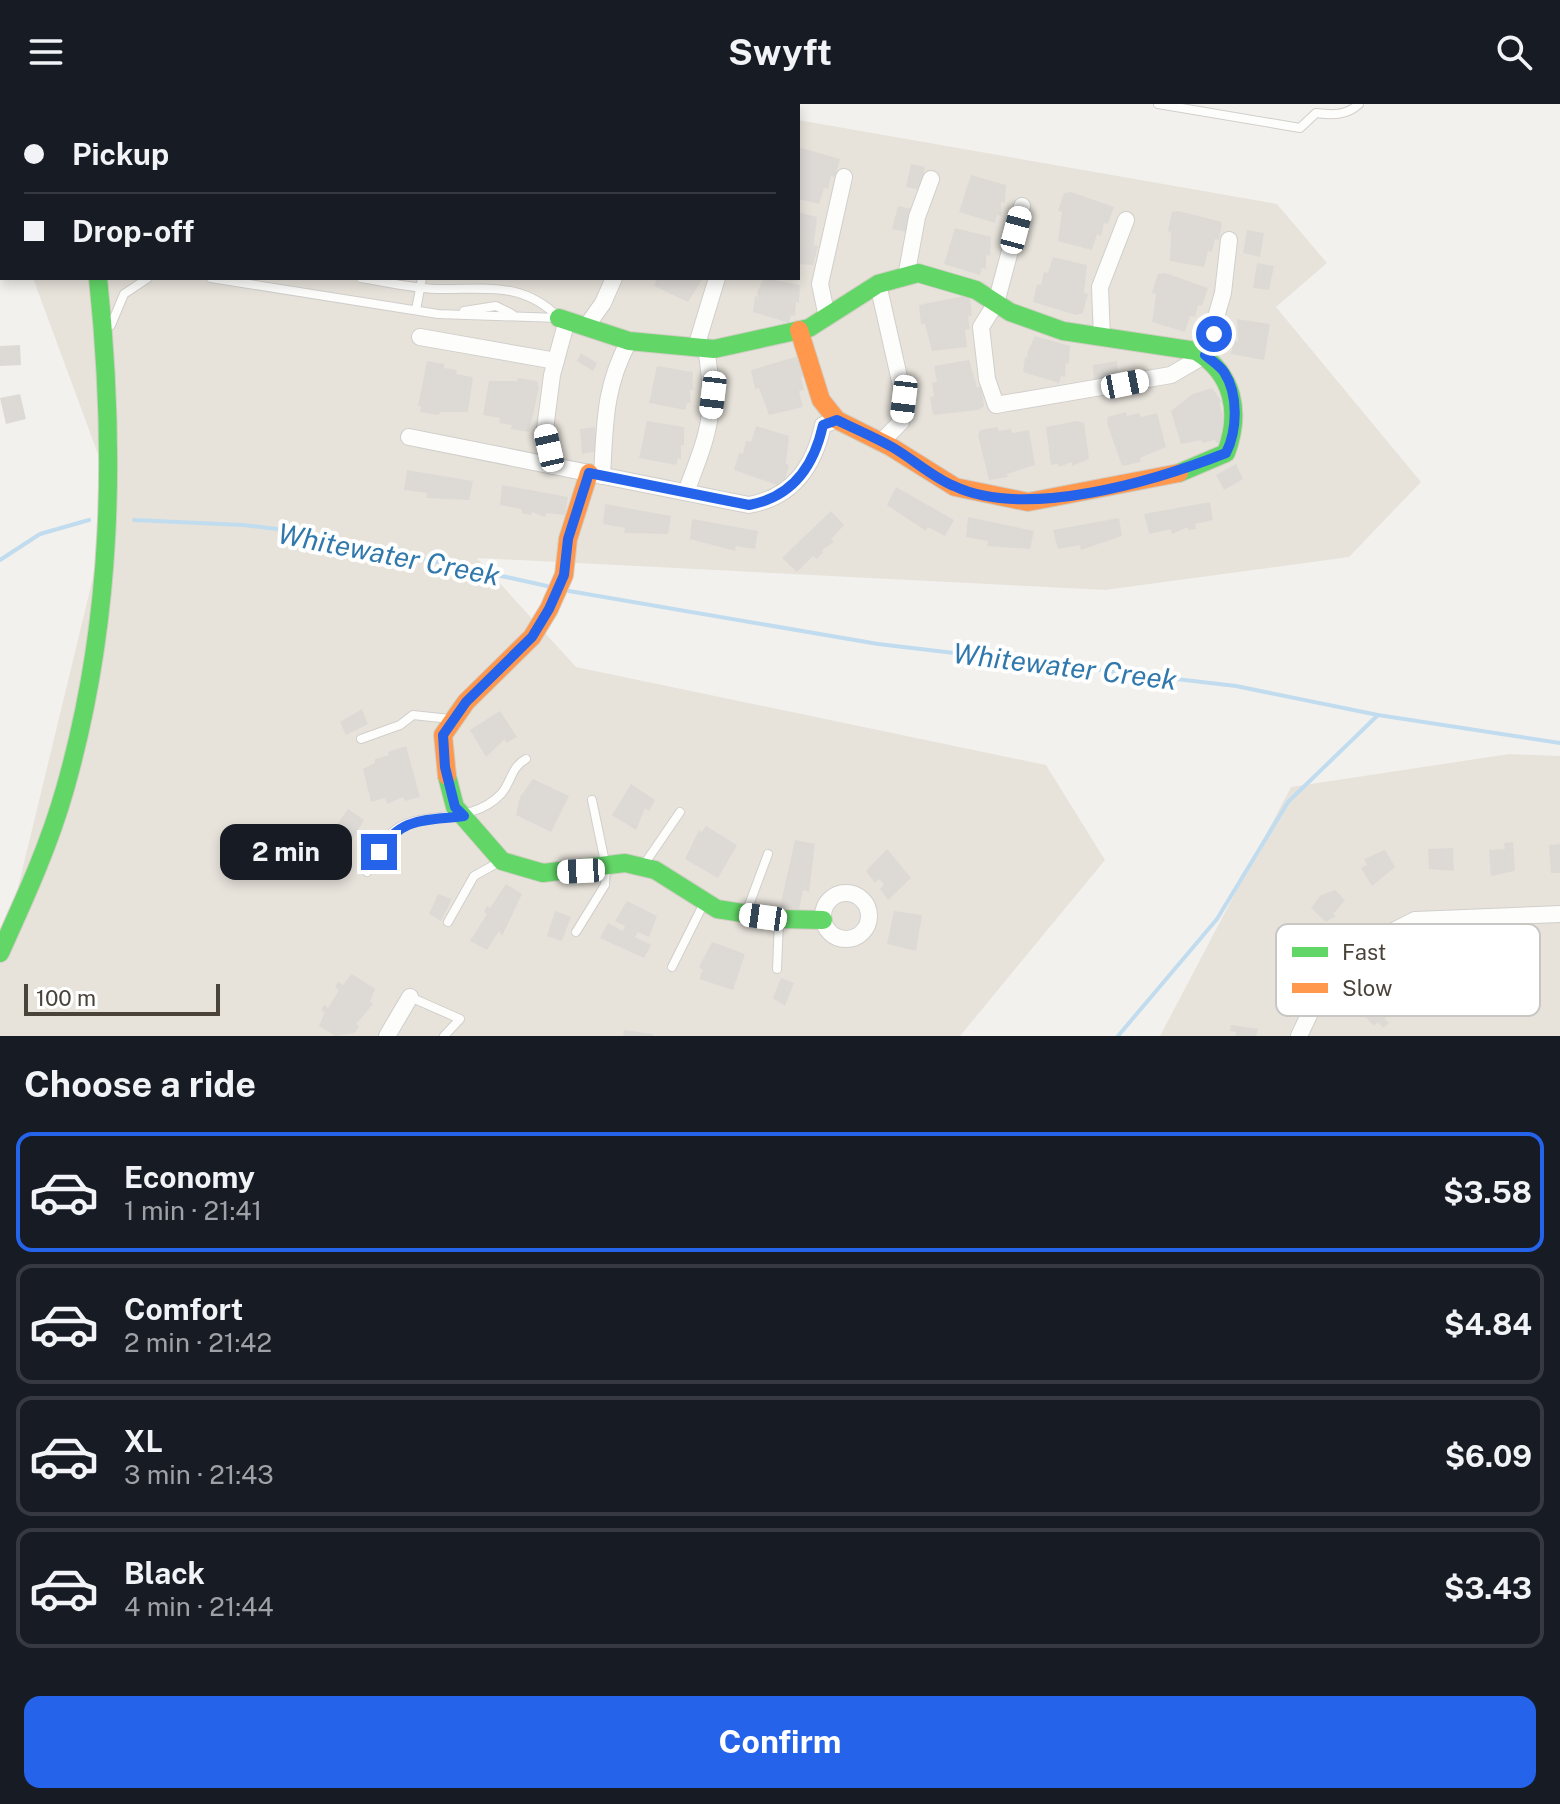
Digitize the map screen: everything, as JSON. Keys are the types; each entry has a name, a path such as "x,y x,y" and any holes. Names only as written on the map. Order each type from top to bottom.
{"street":[{"path":"827,317 820,284 844,177"},
{"path":"906,277 917,217 931,179"},
{"path":"1022,206 996,303 981,327 987,379 996,405 1171,375 1205,355 1223,293 1229,240"},
{"path":"1102,338 1100,287 1126,220"},
{"path":"553,466 545,429 563,319 629,341 701,348 799,330 827,317 878,284 918,273 976,290 996,303 1063,331 1205,355 1225,373 1236,433 1226,453 1176,474 1028,502 955,487 881,442 837,420 821,400 799,330"},
{"path":"0,953 41,858 67,782 87,705 101,621 112,491 113,428 107,337 98,280"},
{"path":"586,327 603,303 613,280"},
{"path":"686,492 709,431 713,395 701,348 717,280"},
{"path":"878,284 904,399 901,422 881,442"},
{"path":"420,337 556,361"},
{"path":"629,341 613,371 596,474 568,539 564,575 549,609 532,637 466,702 443,735 445,767 455,807 502,861 543,873 625,863 655,870 717,909 780,919 823,920"},
{"path":"409,437 749,505 768,502 796,483 816,455 823,425 837,420"},
{"path":"1407,924 1415,920 1560,914"},
{"path":"387,1036 410,997"},
{"path":"1299,1036 1308,1016"}],"lane":[{"path":"1158,104 1300,128 1315,109 1334,115 1352,111 1359,104"},
{"path":"107,337 124,294 145,280"},
{"path":"222,280 443,314 563,319"},
{"path":"280,290 282,280"},
{"path":"392,280 498,286 547,306 563,319"},
{"path":"416,310 422,282"},
{"path":"496,306 498,286"},
{"path":"443,314 496,306 515,316"},
{"path":"361,739 400,725 413,715 454,720"},
{"path":"367,872 391,832 406,823 464,816 500,795 518,764 526,759"},
{"path":"576,932 605,885 606,867 592,800"},
{"path":"643,867 680,812"},
{"path":"746,914 768,854"},
{"path":"448,922 474,876 502,861"},
{"path":"672,967 704,902"},
{"path":"777,969 780,919"},
{"path":"410,997 460,1019 444,1036"}],"shaded area":[{"path":"800,120 1277,204 1327,263 1276,307 1421,482 1349,557 1105,590 477,558 576,667 1046,765 1105,860 960,1036 0,1036 0,962 113,495 34,280 800,280"},
{"path":"1509,754 1560,756 1560,1036 1160,1036 1291,787"}],"building":[{"path":"800,148 840,159 835,177 831,176 819,204 800,199"},
{"path":"911,164 925,167 920,190 906,187"},
{"path":"971,175 1006,185 1005,203 1001,202 1001,216 997,215 995,223 959,212"},
{"path":"1071,192 1114,207 1108,224 1104,223 1101,236 1097,234 1092,250 1058,241 1062,212 1058,211 1064,193"},
{"path":"898,206 912,209 907,232 892,229"},
{"path":"1172,212 1222,222 1219,240 1215,239 1212,252 1208,251 1204,267 1170,261 1171,232 1168,231"},
{"path":"800,213 817,217 814,245 818,246 813,265 800,264"},
{"path":"955,228 991,237 990,256 986,255 986,269 982,268 980,275 944,264"},
{"path":"1247,230 1264,233 1260,257 1243,253"},
{"path":"1053,257 1087,265 1084,293 1088,294 1083,313 1076,315 1033,302 1037,284 1041,285"},
{"path":"1257,263 1274,266 1269,290 1253,288"},
{"path":"1165,273 1208,288 1202,306 1198,305 1195,317 1190,316 1185,332 1152,322 1156,294 1152,293 1158,274"},
{"path":"656,280 702,280 688,302 654,286"},
{"path":"763,280 800,285 795,316 791,315 789,323 753,312"},
{"path":"964,296 970,298 972,316 968,316 970,329 965,330 967,347 932,351 925,324 921,324 919,305"},
{"path":"1237,319 1270,324 1264,360 1231,354 1234,340 1238,342"},
{"path":"1035,336 1070,346 1069,364 1066,363 1065,377 1061,376 1059,383 1023,372 1025,357 1028,358 1027,353"},
{"path":"20,345 21,365 0,366 0,346"},
{"path":"581,353 597,363 593,371 577,361"},
{"path":"801,358 805,376 801,377 804,390 799,391 803,407 769,415 759,388 755,389 751,370"},
{"path":"969,360 977,387 981,387 984,406 978,410 933,415 930,397 934,396 932,383 937,382 934,366"},
{"path":"427,361 444,364 444,368 457,370 456,374 473,377 468,412 440,412 439,415 420,412 421,406 418,406"},
{"path":"1117,361 1118,377 1094,382 1093,365"},
{"path":"657,366 693,372 691,403 687,403 686,410 649,403"},
{"path":"518,378 537,381 539,388 529,432 511,429 512,425 499,423 500,418 483,415 489,381 517,381"},
{"path":"1212,388 1222,402 1219,403 1230,438 1216,443 1215,440 1203,443 1201,440 1181,444 1171,411 1193,394"},
{"path":"20,394 26,419 6,424 0,398"},
{"path":"1126,412 1127,416 1139,413 1141,417 1157,413 1166,447 1140,458 1141,462 1122,466 1107,423 1108,417"},
{"path":"647,421 684,427 684,445 681,445 681,459 678,458 676,465 639,458"},
{"path":"1077,421 1084,423 1089,459 1072,466 1072,462 1059,467 1058,464 1051,465 1046,427"},
{"path":"756,426 789,436 786,464 789,465 784,483 777,485 734,470 739,453 743,454 746,441 751,442"},
{"path":"595,427 598,451 582,454 580,429"},
{"path":"998,427 998,431 1011,429 1012,433 1029,430 1035,465 1007,474 1008,477 989,480 978,435 980,430"},
{"path":"1236,464 1243,479 1224,490 1216,475"},
{"path":"407,470 473,481 469,500 426,498 427,493 404,490"},
{"path":"502,485 568,497 565,515 546,513 545,517 532,512 531,515 522,513 522,509 500,505"},
{"path":"896,487 954,520 945,536 928,527 926,531 887,505"},
{"path":"1210,502 1213,520 1195,524 1196,529 1188,530 1188,527 1172,534 1171,529 1149,534 1144,514"},
{"path":"605,504 671,516 668,534 624,533 625,528 603,524"},
{"path":"831,511 844,525 831,539 834,542 822,550 817,559 813,556 797,572 782,558"},
{"path":"968,517 1034,531 1030,549 987,546 988,541 966,537"},
{"path":"1119,518 1122,536 1081,550 1080,545 1058,549 1053,530"},
{"path":"692,519 758,531 755,549 736,546 735,551 690,539"},
{"path":"362,709 368,724 346,735 340,722"},
{"path":"500,711 517,737 506,743 505,739 486,757 470,730"},
{"path":"406,746 420,797 405,801 403,797 387,804 385,798 371,802 363,769 375,763 375,759 389,755 388,752"},
{"path":"533,779 569,796 551,832 516,815 520,797"},
{"path":"631,784 655,800 649,811 645,808 636,830 612,815"},
{"path":"348,809 364,820 331,876 316,866 327,849 323,845"},
{"path":"706,826 737,845 718,878 685,859 699,830 702,832"},
{"path":"795,840 815,844 809,892 803,890 799,910 780,907"},
{"path":"1513,842 1515,871 1491,876 1489,850 1505,849 1504,843"},
{"path":"1560,844 1560,873 1551,873 1549,845"},
{"path":"1453,848 1454,871 1429,869 1428,849"},
{"path":"887,849 911,878 888,900 880,889 884,884 879,879 875,883 866,871"},
{"path":"1385,850 1395,867 1372,886 1361,868 1367,865 1364,859"},
{"path":"506,884 522,894 502,936 499,931 487,950 470,941 487,914 484,912 487,906 490,908"},
{"path":"1335,890 1345,900 1333,914 1336,916 1326,922 1311,908 1321,895"},
{"path":"438,894 452,899 441,921 429,914"},
{"path":"627,901 657,916 649,937 638,932 635,937 651,945 644,958 600,938 608,923 623,931 625,926 615,921"},
{"path":"555,911 571,917 562,941 547,936"},
{"path":"894,911 922,915 916,951 887,944"},
{"path":"712,942 745,954 733,990 699,979 703,970 699,967"},
{"path":"352,974 375,989 370,1002 373,1004 356,1024 359,1026 355,1033 335,1036 319,1026 325,1012 321,1010 324,1005 328,1008 339,990 335,987 338,982 343,985"},
{"path":"781,978 794,983 785,1006 773,998"},
{"path":"1365,1016 1386,1016 1389,1023 1383,1028 1378,1022 1374,1026"},
{"path":"1231,1025 1258,1029 1256,1036 1235,1036 1236,1032 1230,1031"},
{"path":"624,1030 653,1034 653,1036 623,1036"}],"waterway":[{"name":"Whitewater Creek","path":"0,560 40,534 89,520"},
{"name":"Whitewater Creek","path":"134,520 243,525 302,532 547,586"},
{"name":"Whitewater Creek","path":"569,591 878,644 1236,686 1378,715 1560,743"},
{"path":"1118,1036 1217,919 1288,802 1378,715"}],"traffic: fast":[{"path":"559,318 629,341 714,349 809,328 878,284 918,273 976,290 1010,312 1063,331 1196,351 1209,360 1219,371 1231,396 1231,438 1226,453 1179,473"},
{"path":"0,953 59,810 81,726 93,663 101,599 108,471 104,343 98,280"},
{"path":"447,776 455,807 502,861 543,873 625,863 655,870 717,909 780,919 823,920"}],"traffic: slow":[{"path":"799,330 821,400 837,420 891,447 955,487 1028,502 1179,473"},
{"path":"447,776 443,735 466,702 532,637 549,609 564,575 568,539 589,473"}],"route":[{"path":"379,852 391,832 406,823 464,816 455,807 445,767 443,735 466,702 532,637 549,609 564,575 568,539 589,473 749,505 768,502 796,483 816,455 823,425 837,420 891,447 955,487 1028,502 1142,482 1176,474 1226,453 1236,433 1233,402 1225,373 1205,355 1214,334"}]}
